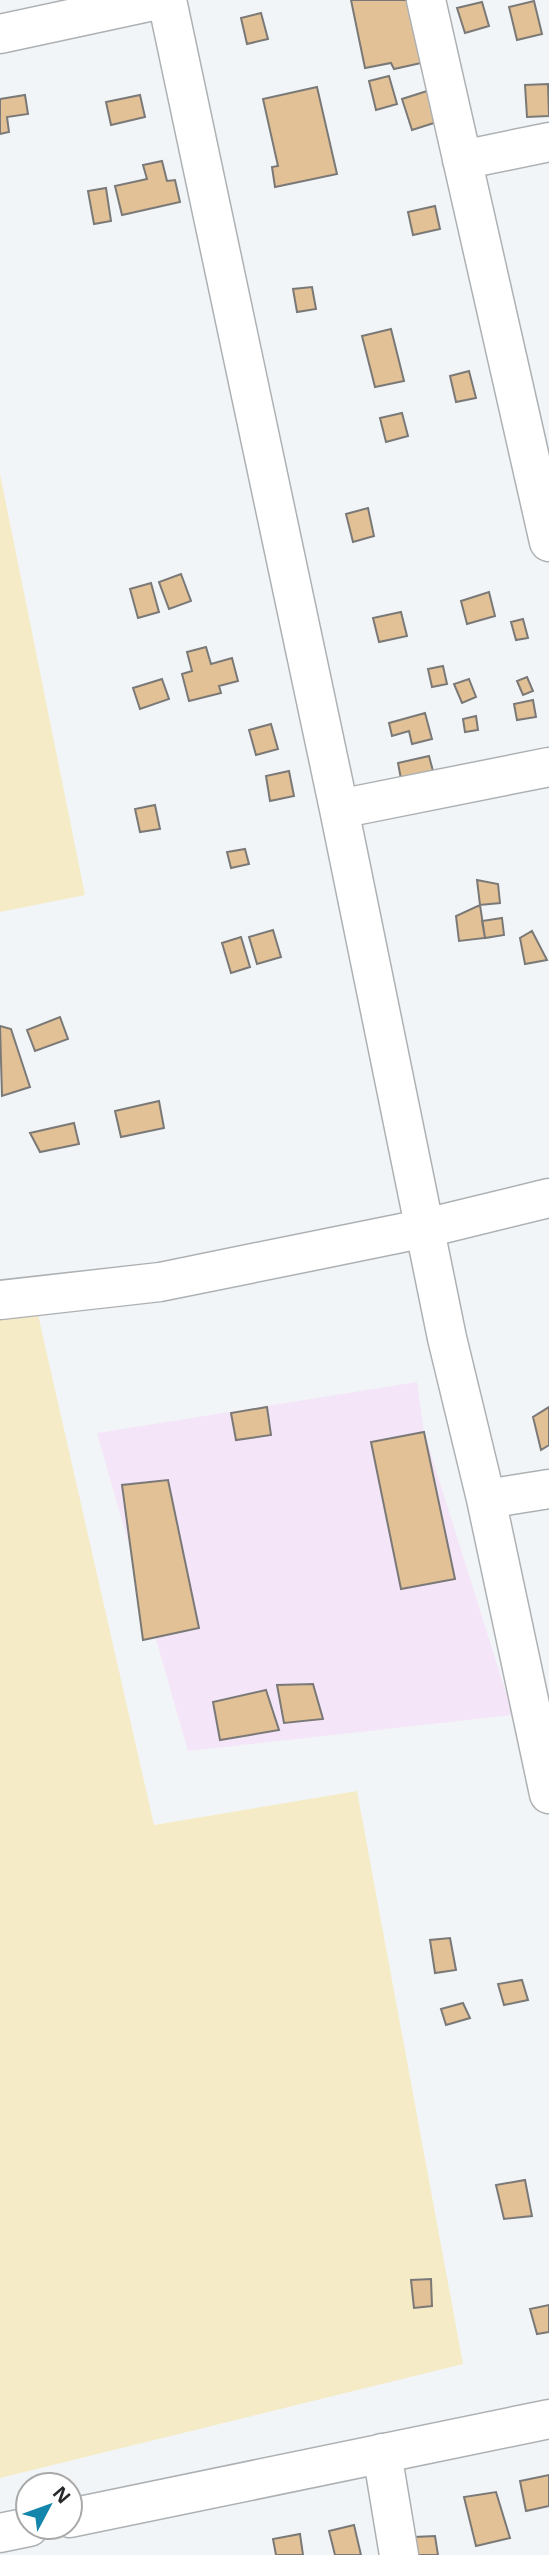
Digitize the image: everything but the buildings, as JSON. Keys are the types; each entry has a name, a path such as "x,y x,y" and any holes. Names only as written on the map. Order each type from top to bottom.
{"street":[{"path":"0,34 158,0"},
{"path":"167,0 339,809 447,1338 486,1499 549,1794"},
{"path":"426,0 549,542"},
{"path":"462,160 549,142"},
{"path":"339,809 549,767"},
{"path":"0,1300 160,1282 426,1228 549,1198"},
{"path":"486,1499 549,1489"},
{"path":"84,2515 549,2419"},
{"path":"382,2453 399,2555"}],"shaded area":[{"path":"417,1382 424,1432 513,1715 188,1751 97,1433"}],"sand":[{"path":"0,474 85,895 0,912"},
{"path":"36,1306 154,1825 357,1791 463,2364 28,2471 14,2471 14,2475 0,2478 0,1314"}]}
